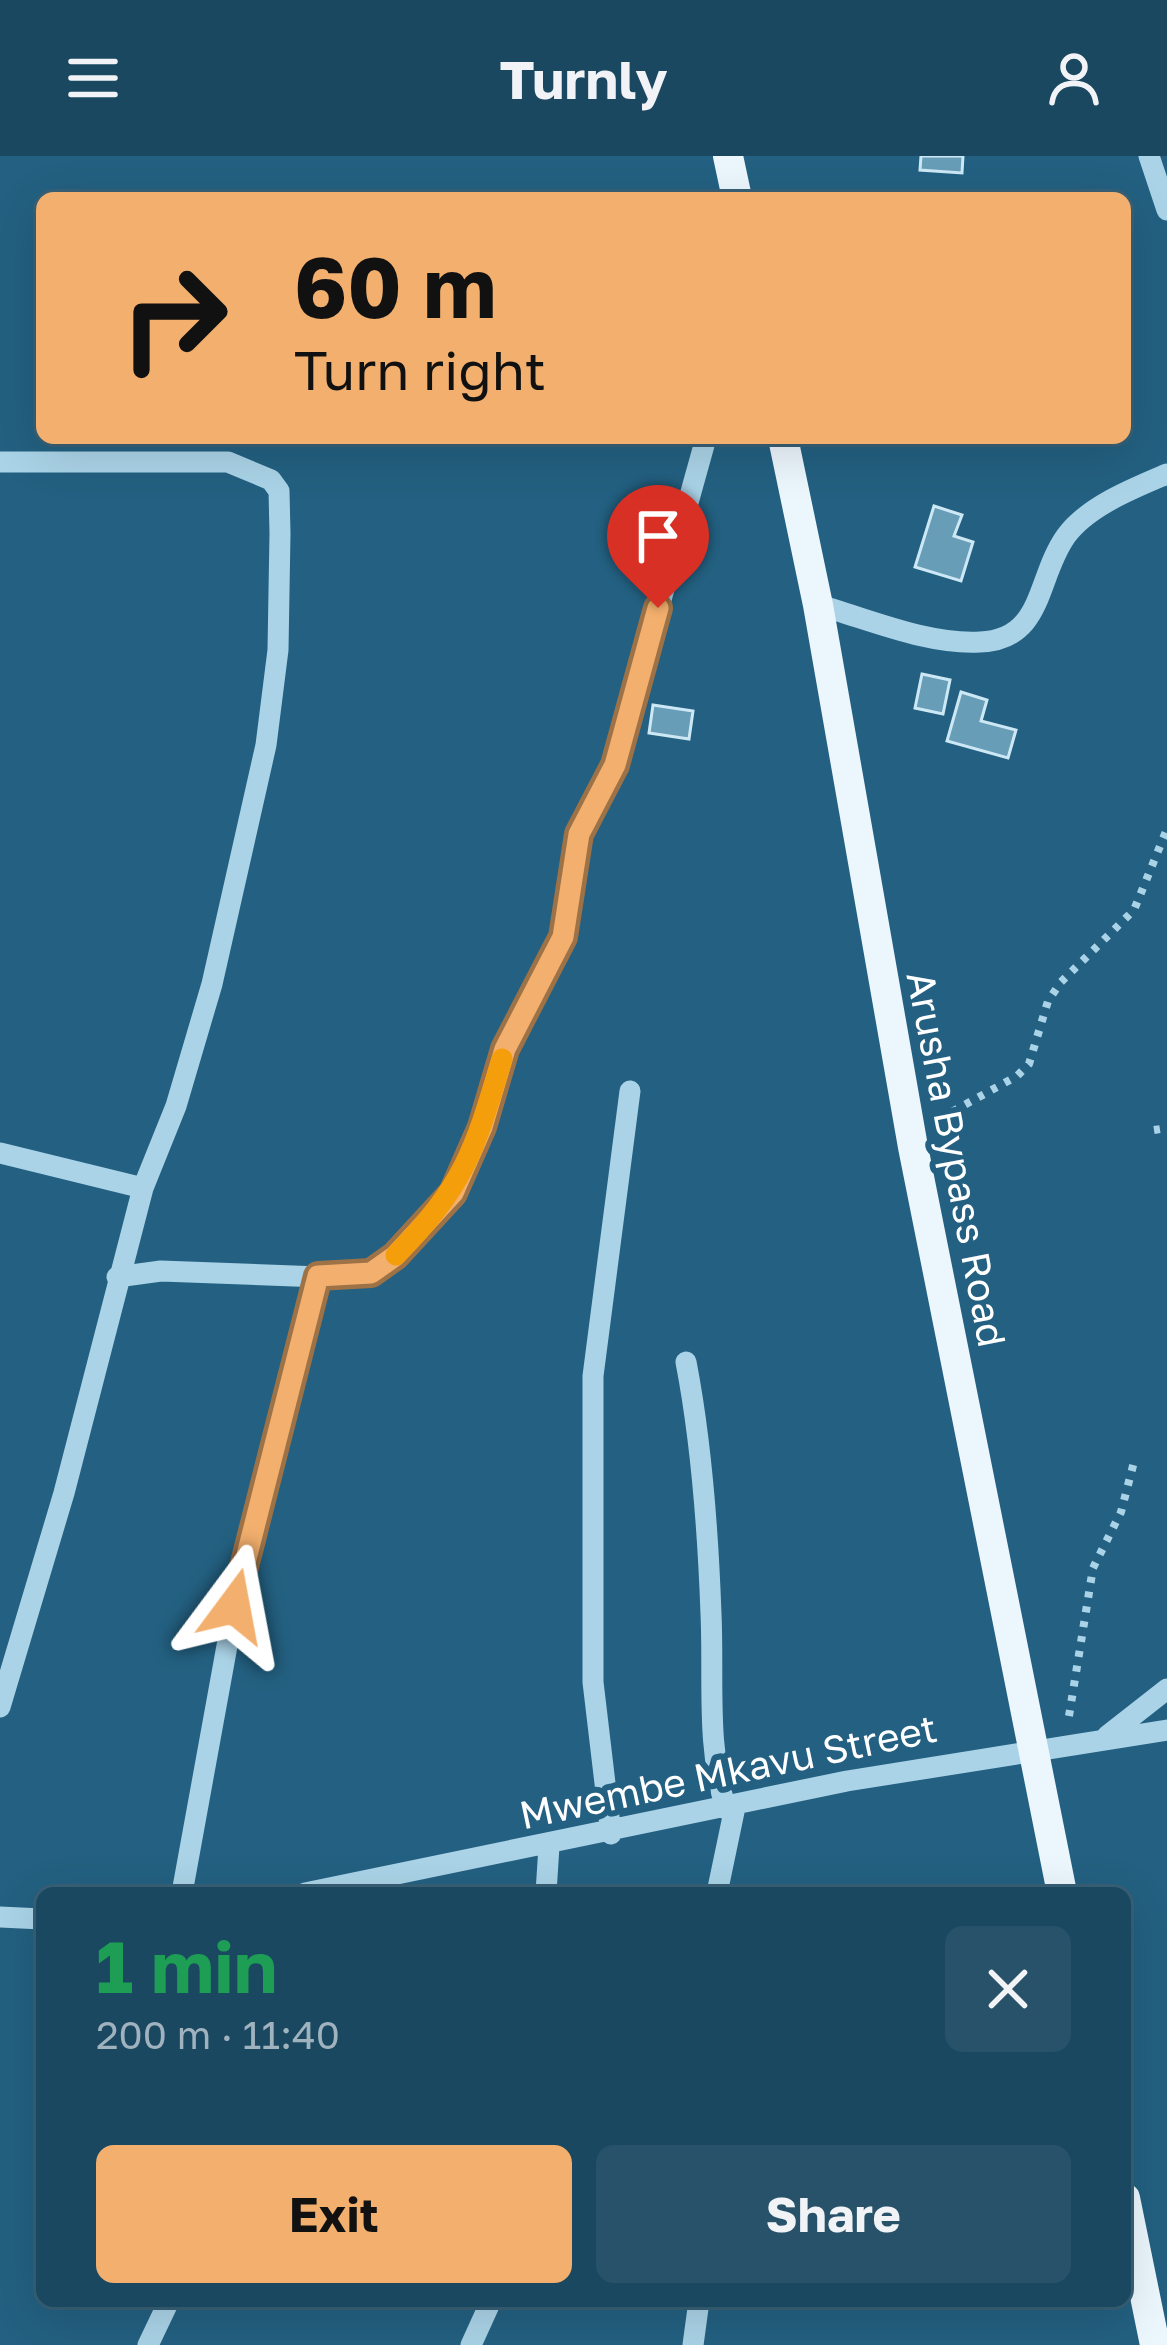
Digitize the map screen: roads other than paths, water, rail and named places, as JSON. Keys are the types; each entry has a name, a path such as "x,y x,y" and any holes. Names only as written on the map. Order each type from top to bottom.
{"main road":[{"path":"728,156 736,192"},
{"name":"Arusha Bypass Road","path":"784,444 818,604 913,1147 1047,1748 1061,1887"},
{"path":"1131,2227 1155,2345"}],"street":[{"path":"1149,156 1167,210"},
{"path":"117,1277 161,1271 371,1273 395,1256 441,1209 468,1162 505,1049 563,937 579,834 615,765 704,444"},
{"path":"0,462 227,462 262,472 279,491 278,650 266,745 206,1006 176,1106 143,1188 64,1493 0,1707"},
{"path":"818,604 949,641 1006,638 1022,629 1036,610 1066,536 1131,489 1167,474"},
{"path":"611,1834 592,1682 593,1376 630,1091"},
{"path":"0,1153 143,1188"},
{"path":"183,1887 241,1570 318,1276"},
{"path":"686,1363 701,1446 712,1618 712,1748 730,1808 718,1887"},
{"path":"1102,1740 1167,1689"},
{"name":"Mwembe Mkavu Street","path":"336,1887 955,1760 1167,1730"},
{"path":"546,1887 549,1846"},
{"path":"0,1917 36,1919"},
{"path":"148,2345 166,2307"},
{"path":"471,2345 488,2307"},
{"path":"693,2345 698,2307"}]}
